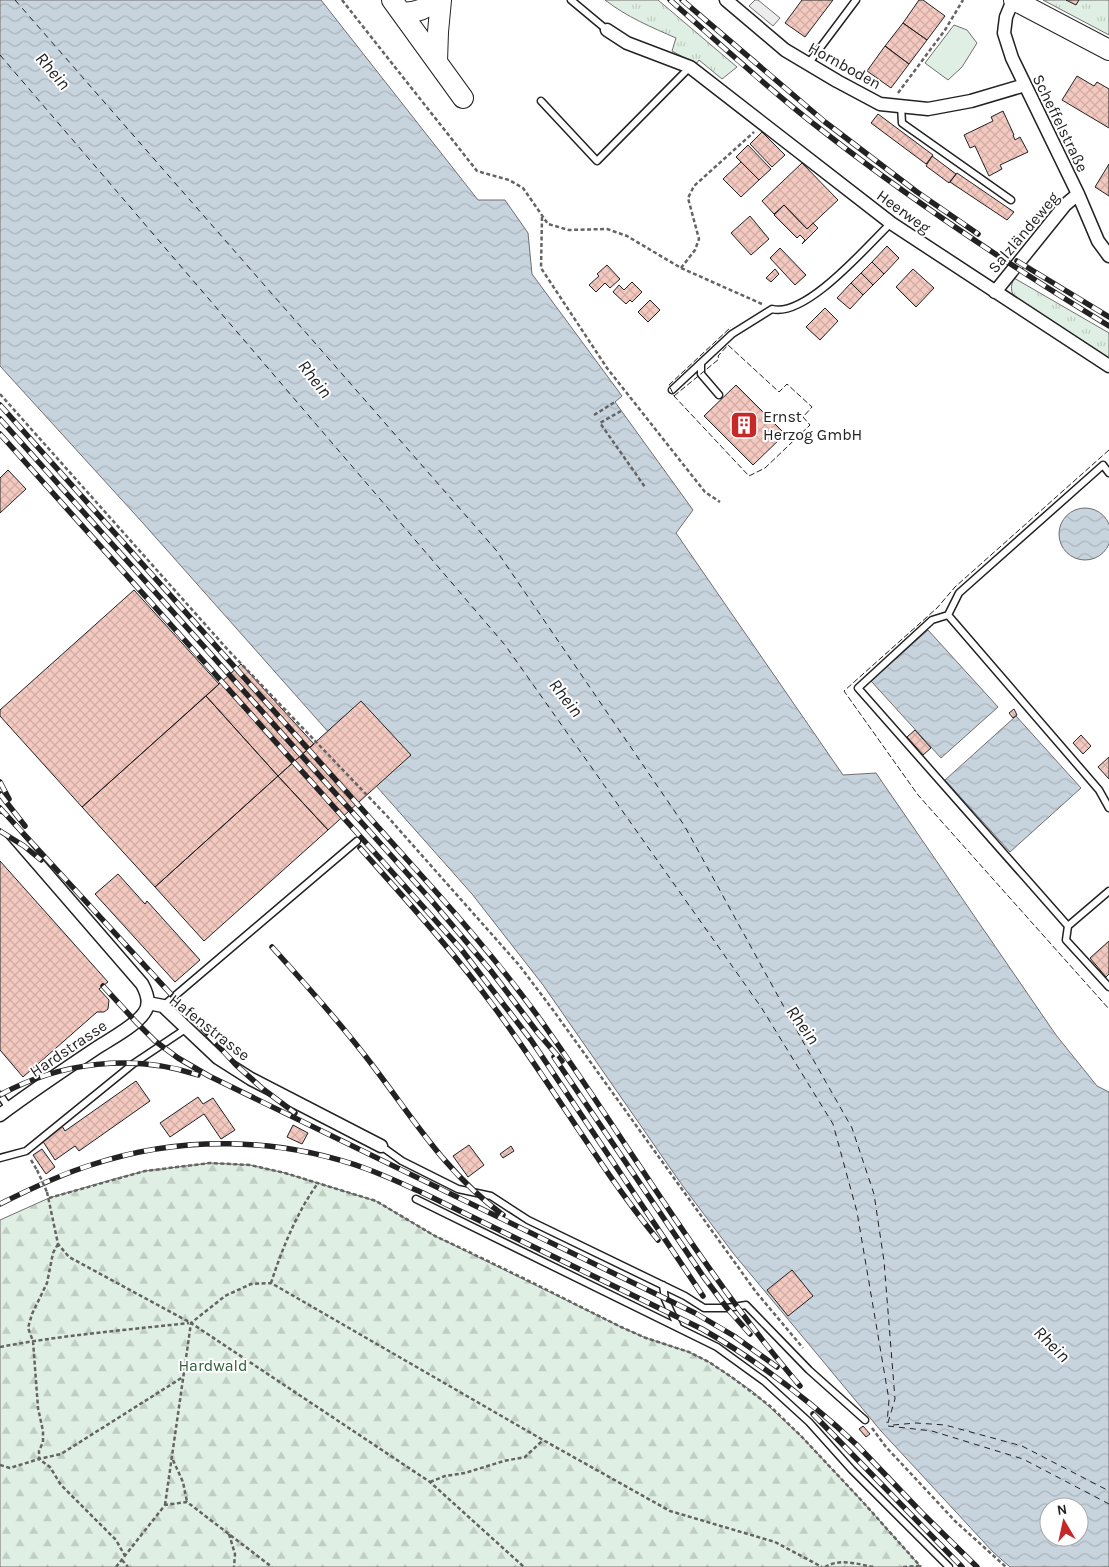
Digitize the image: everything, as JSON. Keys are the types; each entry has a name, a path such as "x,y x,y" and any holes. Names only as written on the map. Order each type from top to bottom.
{"main road":[{"path":"397,6 410,13 419,12 436,0"},
{"path":"437,62 441,0"},
{"path":"1014,0 1109,50"},
{"path":"397,6 463,98"}],"street":[{"name":"Hornboden","path":"726,0 785,50 880,104 928,109 972,100 1025,85"},
{"name":"Scheffelstraße","path":"1014,0 1006,16 1004,33 1012,58 1078,194 1098,241 1109,256"},
{"name":"Heerweg","path":"607,30 627,43 690,68 891,223 1109,366"},
{"name":"Salzländeweg","path":"995,292 1065,205 1078,194"},
{"name":"Hafenstrasse","path":"0,820 142,984 146,991 148,1002 163,1006 218,1058 251,1079 381,1146"},
{"name":"Hardstrasse","path":"5,1111 136,1022 146,1011 148,1002"}],"lane":[{"path":"571,0 607,30"},
{"path":"808,64 856,0"},
{"path":"541,101 597,160 690,68"},
{"path":"897,106 902,123 1011,200"},
{"path":"672,390 732,334 772,309 788,308 820,292 891,223"},
{"path":"701,364 701,374 719,395"},
{"path":"1068,926 858,688 932,620 948,615 959,593 1103,465 1109,472"},
{"path":"948,615 1099,790 1109,808"},
{"path":"163,1006 357,841"},
{"path":"1109,892 1068,926 1066,940 1109,988"},
{"path":"0,1158 26,1151 133,1064 186,1028"},
{"path":"0,1095 5,1111"},
{"path":"381,1146 402,1161 458,1189 490,1196 528,1220 663,1285 704,1308 746,1305 809,1370 865,1420"},
{"path":"416,1199 717,1347 764,1381 809,1422 852,1470 949,1567"},
{"path":"663,1285 665,1298 678,1327"}],"path":[{"path":"342,0 477,171 509,180 523,188 548,224 569,230 607,229 628,236 681,268 772,309"},
{"path":"897,106 894,99 945,30 963,0"},
{"path":"681,268 695,250 699,239 688,198 694,186 764,124"},
{"path":"542,215 541,268 607,368 705,492 720,502"},
{"path":"0,394 228,650 388,816 519,965 554,1010 756,1292 807,1352"},
{"path":"594,415 615,402"},
{"path":"621,411 600,424 645,488"},
{"path":"32,1162 49,1198 58,1244 69,1257 191,1323 430,1482 524,1567"},
{"path":"49,1198 145,1171 210,1163 250,1165 376,1201 435,1236 621,1328 689,1352 709,1362 752,1391 770,1406 862,1501 920,1566"},
{"path":"271,1283 280,1254 310,1194 318,1183"},
{"path":"39,1459 39,1451 43,1442 43,1431 38,1408 33,1341 28,1328 32,1314 47,1283 53,1253 58,1244"},
{"path":"0,1347 128,1329 191,1323 224,1296 251,1284 271,1283 670,1511 775,1542 824,1567 832,1563 849,1562 873,1567"},
{"path":"116,1567 165,1504 191,1323"},
{"path":"0,1465 10,1468 61,1454 183,1377"},
{"path":"865,1420 878,1433 886,1447 956,1522 1006,1567"},
{"path":"430,1482 524,1457 543,1440"},
{"path":"172,1458 183,1482 187,1502"},
{"path":"39,1459 50,1467 61,1486 112,1535 125,1556"},
{"path":"165,1504 187,1502 272,1567"},
{"path":"229,1533 235,1554 234,1567"},
{"path":"122,1560 128,1567"},
{"path":"903,1567 920,1566"}],"green space":[{"path":"605,0 658,0 737,67 722,79 699,60 696,64 672,51 676,38 631,17"},
{"path":"1043,0 1109,0 1109,35"},
{"path":"954,25 967,30 977,43 962,67 948,80 925,63"},
{"path":"1014,278 1109,333 1109,358 1015,299 1011,289"},
{"name":"Hardwald","path":"210,1163 250,1165 285,1173 376,1201 435,1236 621,1327 646,1338 689,1352 709,1362 752,1391 802,1437 921,1567 0,1567 0,1220 49,1198 114,1179 145,1171"}],"shaded area":[{"path":"755,0 758,0 780,18 773,26 749,6"}],"water":[{"name":"Rhein","path":"0,0 321,0 478,200 505,200 528,233 532,274 622,396 615,402 693,510 676,533 843,775 876,773 1056,1035 1097,1086 1109,1092 1109,1567 1010,1567 993,1552 881,1431 733,1253 682,1185 543,985 472,894 142,522 0,366"},
{"path":"1080,508 1090,508 1104,515 1111,529 1111,539 1104,553 1090,560 1080,560 1070,556 1063,549 1059,539 1059,529 1063,519 1070,512"},
{"path":"928,630 998,707 941,758 871,681"},
{"path":"1016,716 1081,788 1010,852 945,780"}],"building":[{"path":"802,0 833,0 805,37 785,23"},
{"path":"919,0 923,0 945,16 927,40 903,23"},
{"path":"1066,0 1079,0 1076,5"},
{"path":"903,23 927,40 909,64 885,46"},
{"path":"885,46 909,64 891,88 867,71"},
{"path":"1077,76 1094,86 1097,82 1109,89 1109,128 1062,100"},
{"path":"1003,111 1015,140 1020,137 1028,152 1000,165 1002,169 989,176 975,146 970,148 964,135 993,121 991,117"},
{"path":"878,114 933,155 926,164 871,123"},
{"path":"762,132 785,155 772,167 750,144"},
{"path":"748,145 771,169 759,180 736,157"},
{"path":"932,156 956,174 949,183 926,166"},
{"path":"741,162 759,180 741,197 723,179"},
{"path":"802,163 838,200 807,229 784,205 774,214 762,201"},
{"path":"1109,164 1109,196 1095,187"},
{"path":"957,173 1014,212 1007,220 950,182"},
{"path":"784,205 807,229 813,223 818,228 802,244 805,240 800,235 797,238 774,215"},
{"path":"750,216 769,239 751,255 731,233"},
{"path":"887,246 899,258 884,274 872,262"},
{"path":"780,248 806,275 795,285 770,258"},
{"path":"872,262 884,274 873,285 861,273"},
{"path":"607,265 620,279 610,288 605,283 596,292 589,285"},
{"path":"775,269 779,274 771,282 766,278"},
{"path":"913,269 934,288 916,307 896,287"},
{"path":"861,273 873,285 863,295 851,283"},
{"path":"632,282 642,292 632,302 630,300 626,304 613,292 619,285 624,290"},
{"path":"851,283 863,295 850,309 837,298"},
{"path":"650,300 660,310 648,322 638,312"},
{"path":"825,308 838,321 820,340 806,327"},
{"name":"Ernst Herzog GmbH","path":"736,385 785,434 753,465 704,416"},
{"path":"8,470 26,489 0,513 0,478"},
{"path":"134,590 219,684 82,807 0,716 0,710"},
{"path":"241,664 314,744 278,776 206,696"},
{"path":"206,696 278,776 155,887 82,807"},
{"path":"361,701 411,755 328,830 278,776"},
{"path":"1014,709 1017,715 1013,718 1009,713"},
{"path":"915,730 931,748 923,755 907,737"},
{"path":"1081,735 1091,746 1083,754 1073,743"},
{"path":"1109,757 1109,779 1098,767"},
{"path":"278,776 328,830 204,941 155,887"},
{"path":"0,861 108,982 99,989 109,1000 108,1009 104,1012 97,1012 23,1077 0,1050"},
{"path":"118,874 145,904 147,901 200,960 175,982 95,894"},
{"path":"1109,941 1109,974 1106,977 1090,958"},
{"path":"136,1081 150,1101 79,1151 75,1146 55,1160 42,1140 62,1126 65,1131"},
{"path":"198,1097 203,1104 213,1098 235,1130 221,1139 204,1114 170,1137 160,1123"},
{"path":"293,1125 308,1133 302,1144 287,1137"},
{"path":"469,1145 484,1165 468,1177 453,1156"},
{"path":"511,1146 514,1151 503,1158 500,1154"},
{"path":"42,1149 55,1167 46,1174 33,1155"},
{"path":"792,1270 813,1296 788,1316 767,1290"},
{"path":"863,1426 870,1434 866,1437 859,1429"}],"ferry route":[{"path":"15,0 496,550 684,825 852,1128 874,1194 884,1261 895,1399 887,1426"},
{"path":"0,55 505,645 761,1007 833,1124 857,1212 889,1400 887,1423"},
{"path":"893,1425 916,1423 945,1425 1022,1446 1109,1491"},
{"path":"888,1426 932,1431 1023,1459 1109,1504"}],"railway":[{"path":"670,0 781,97 889,181 961,231 1109,326"},
{"path":"682,0 825,122 917,192 978,234"},
{"path":"1017,261 1109,317"},
{"path":"0,405 438,894 495,961 549,1032 701,1257 800,1386"},
{"path":"0,419 431,900 491,971 538,1033 562,1061"},
{"path":"0,434 461,949 531,1040 703,1296"},
{"path":"0,782 9,799"},
{"path":"0,794 25,826"},
{"path":"0,808 236,1065 263,1089 295,1113"},
{"path":"0,831 24,846 41,860"},
{"path":"360,848 429,926 478,986 515,1036 615,1183 658,1240"},
{"path":"272,947 349,1036 448,1164 483,1199 503,1215"},
{"path":"103,986 155,1041 178,1058 209,1076 695,1313 734,1336 777,1367"},
{"path":"554,1057 703,1276 727,1308 750,1334"},
{"path":"0,1095 47,1075 97,1064 148,1064 198,1075"},
{"path":"0,1204 79,1169 125,1155 159,1148 229,1144 264,1146 334,1158 374,1172 423,1193 702,1329 744,1355 784,1384 860,1448"},
{"path":"813,1414 962,1567"},
{"path":"856,1444 977,1567"}],"fence":[{"path":"674,396 719,359 718,356 728,345 779,392 787,384 812,407 803,417 810,425 765,468 749,476 674,396 669,385 731,327"},
{"path":"1109,450 955,587 937,608 844,691 918,795 1109,1009"}],"place":[{"name":"Ernst Herzog GmbH","path":"744,425"}]}
